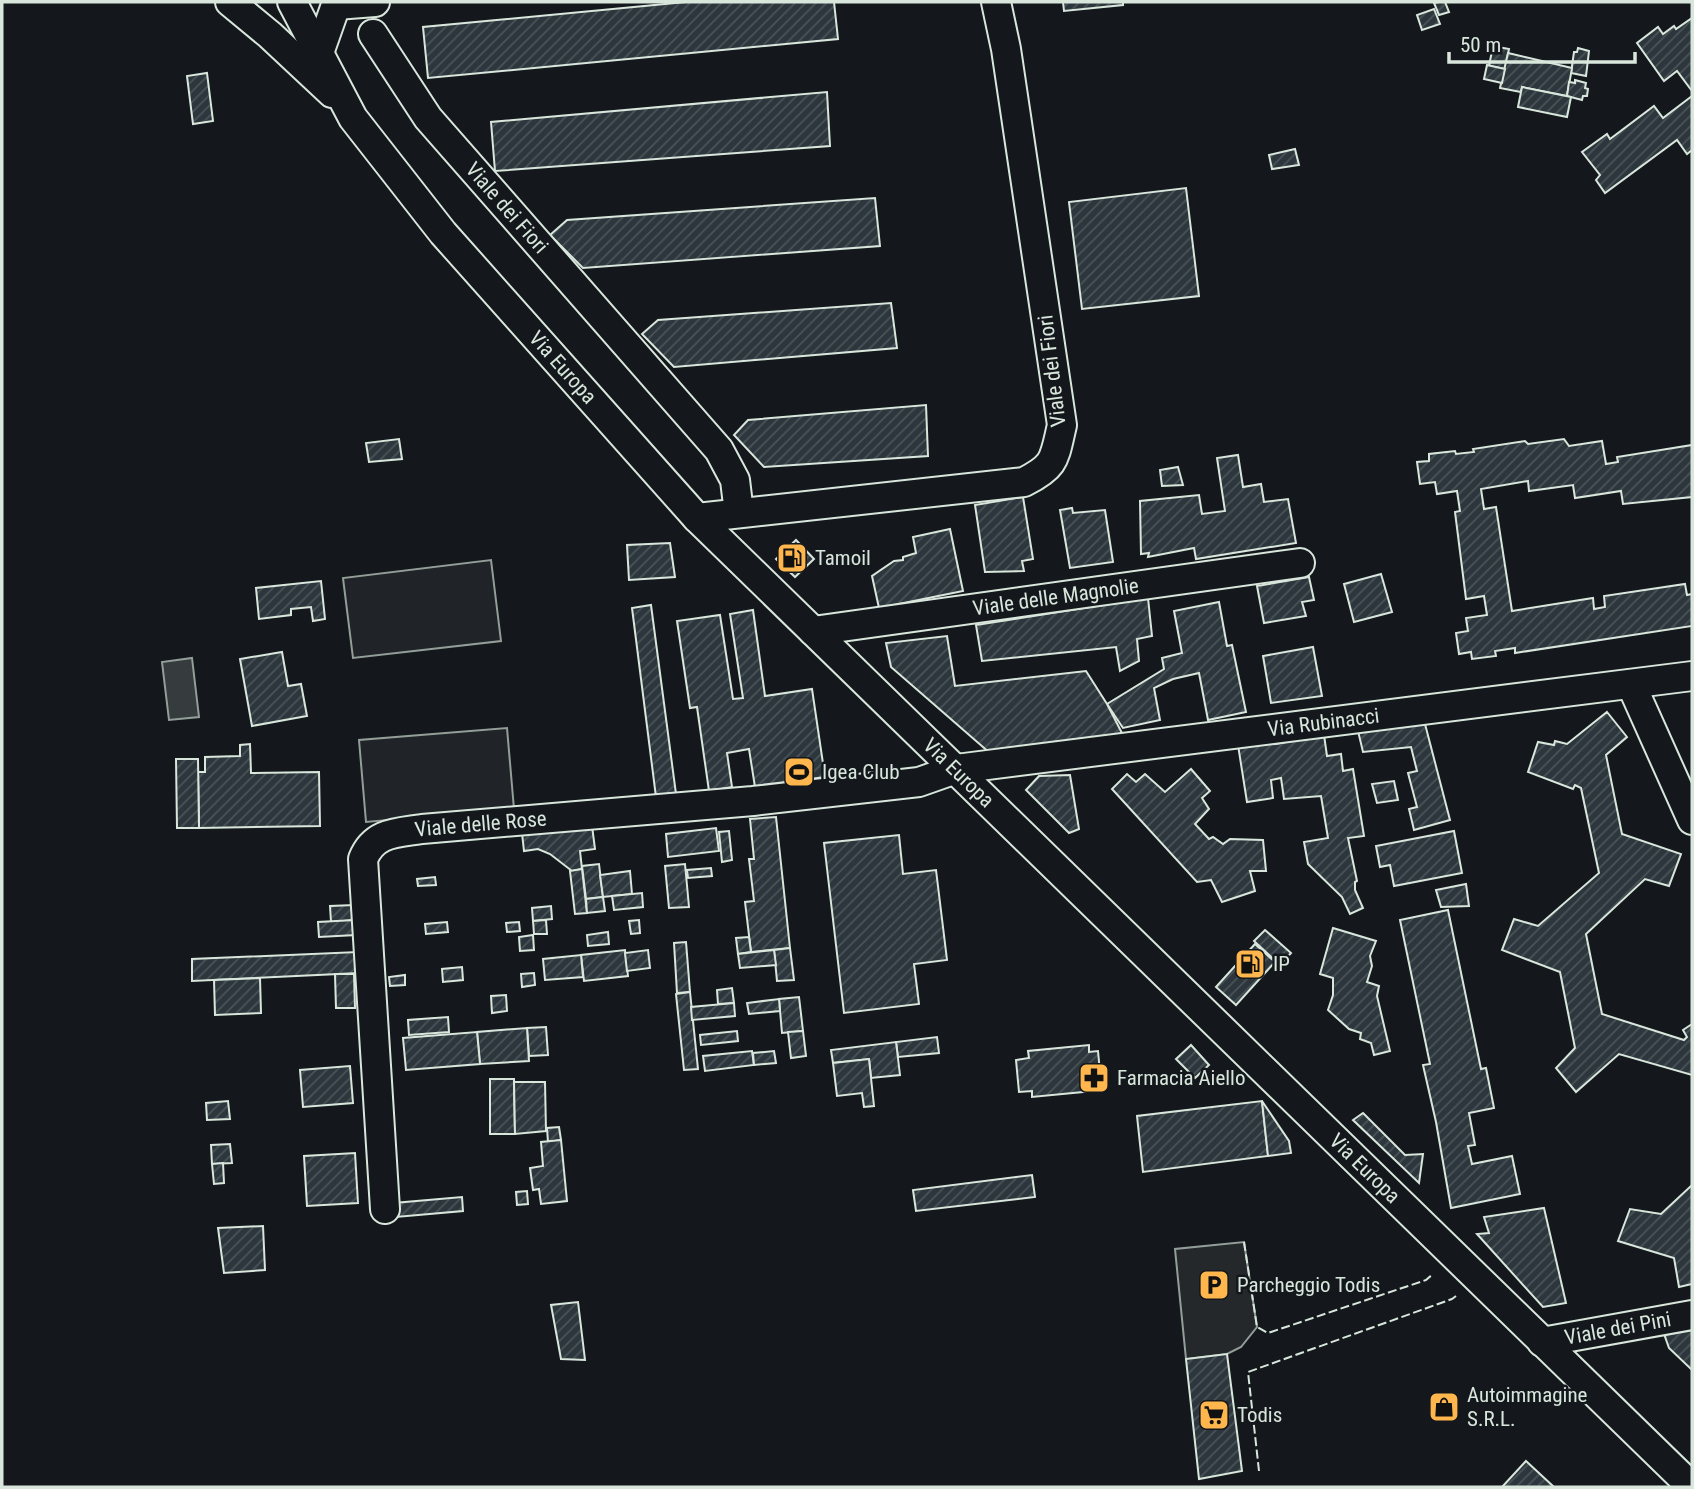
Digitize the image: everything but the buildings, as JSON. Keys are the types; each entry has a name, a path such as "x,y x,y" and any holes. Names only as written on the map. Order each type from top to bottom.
{"street":[{"path":"230,2 270,35 347,107"},
{"name":"Via Europa","path":"292,2 347,107 443,233 697,518 1692,1487"},
{"path":"319,53 337,3 375,2"},
{"name":"Viale dei Fiori","path":"697,518 1024,482 1043,472 1054,459 1062,425 1006,49 996,2"},
{"name":"Viale dei Fiori","path":"373,34 428,118 719,450 735,480 739,513"},
{"name":"Viale delle Magnolie","path":"813,631 1300,563"},
{"name":"Via Rubinacci","path":"956,769 1692,676"},
{"path":"1631,684 1692,820"},
{"name":"Viale delle Rose","path":"386,1209 363,859 368,846 385,835 422,829 753,801 919,782 956,769"},
{"name":"Viale dei Pini","path":"1542,1342 1692,1315"}],"shaded area":[{"path":"491,560 501,641 353,658 343,578"},
{"path":"192,658 199,717 169,720 162,662"},
{"path":"507,728 514,809 366,822 359,740"},
{"name":"Parcheggio Todis","path":"1244,1242 1257,1327 1241,1347 1227,1354 1186,1359 1175,1249"}],"fence":[{"path":"1244,1242 1257,1327 1268,1333 1426,1280 1433,1274"},
{"path":"1259,1471 1248,1372 1456,1296"}],"place":[{"name":"Tamoil","path":"792,558"},
{"name":"Igea Club","path":"799,772"},
{"name":"IP","path":"1250,964"},
{"name":"Farmacia Aiello","path":"1094,1078"},
{"name":"Parcheggio Todis","path":"1214,1285"},
{"name":"Autoimmagine S.R.L.","path":"1444,1407"},
{"name":"Todis","path":"1214,1415"}]}
